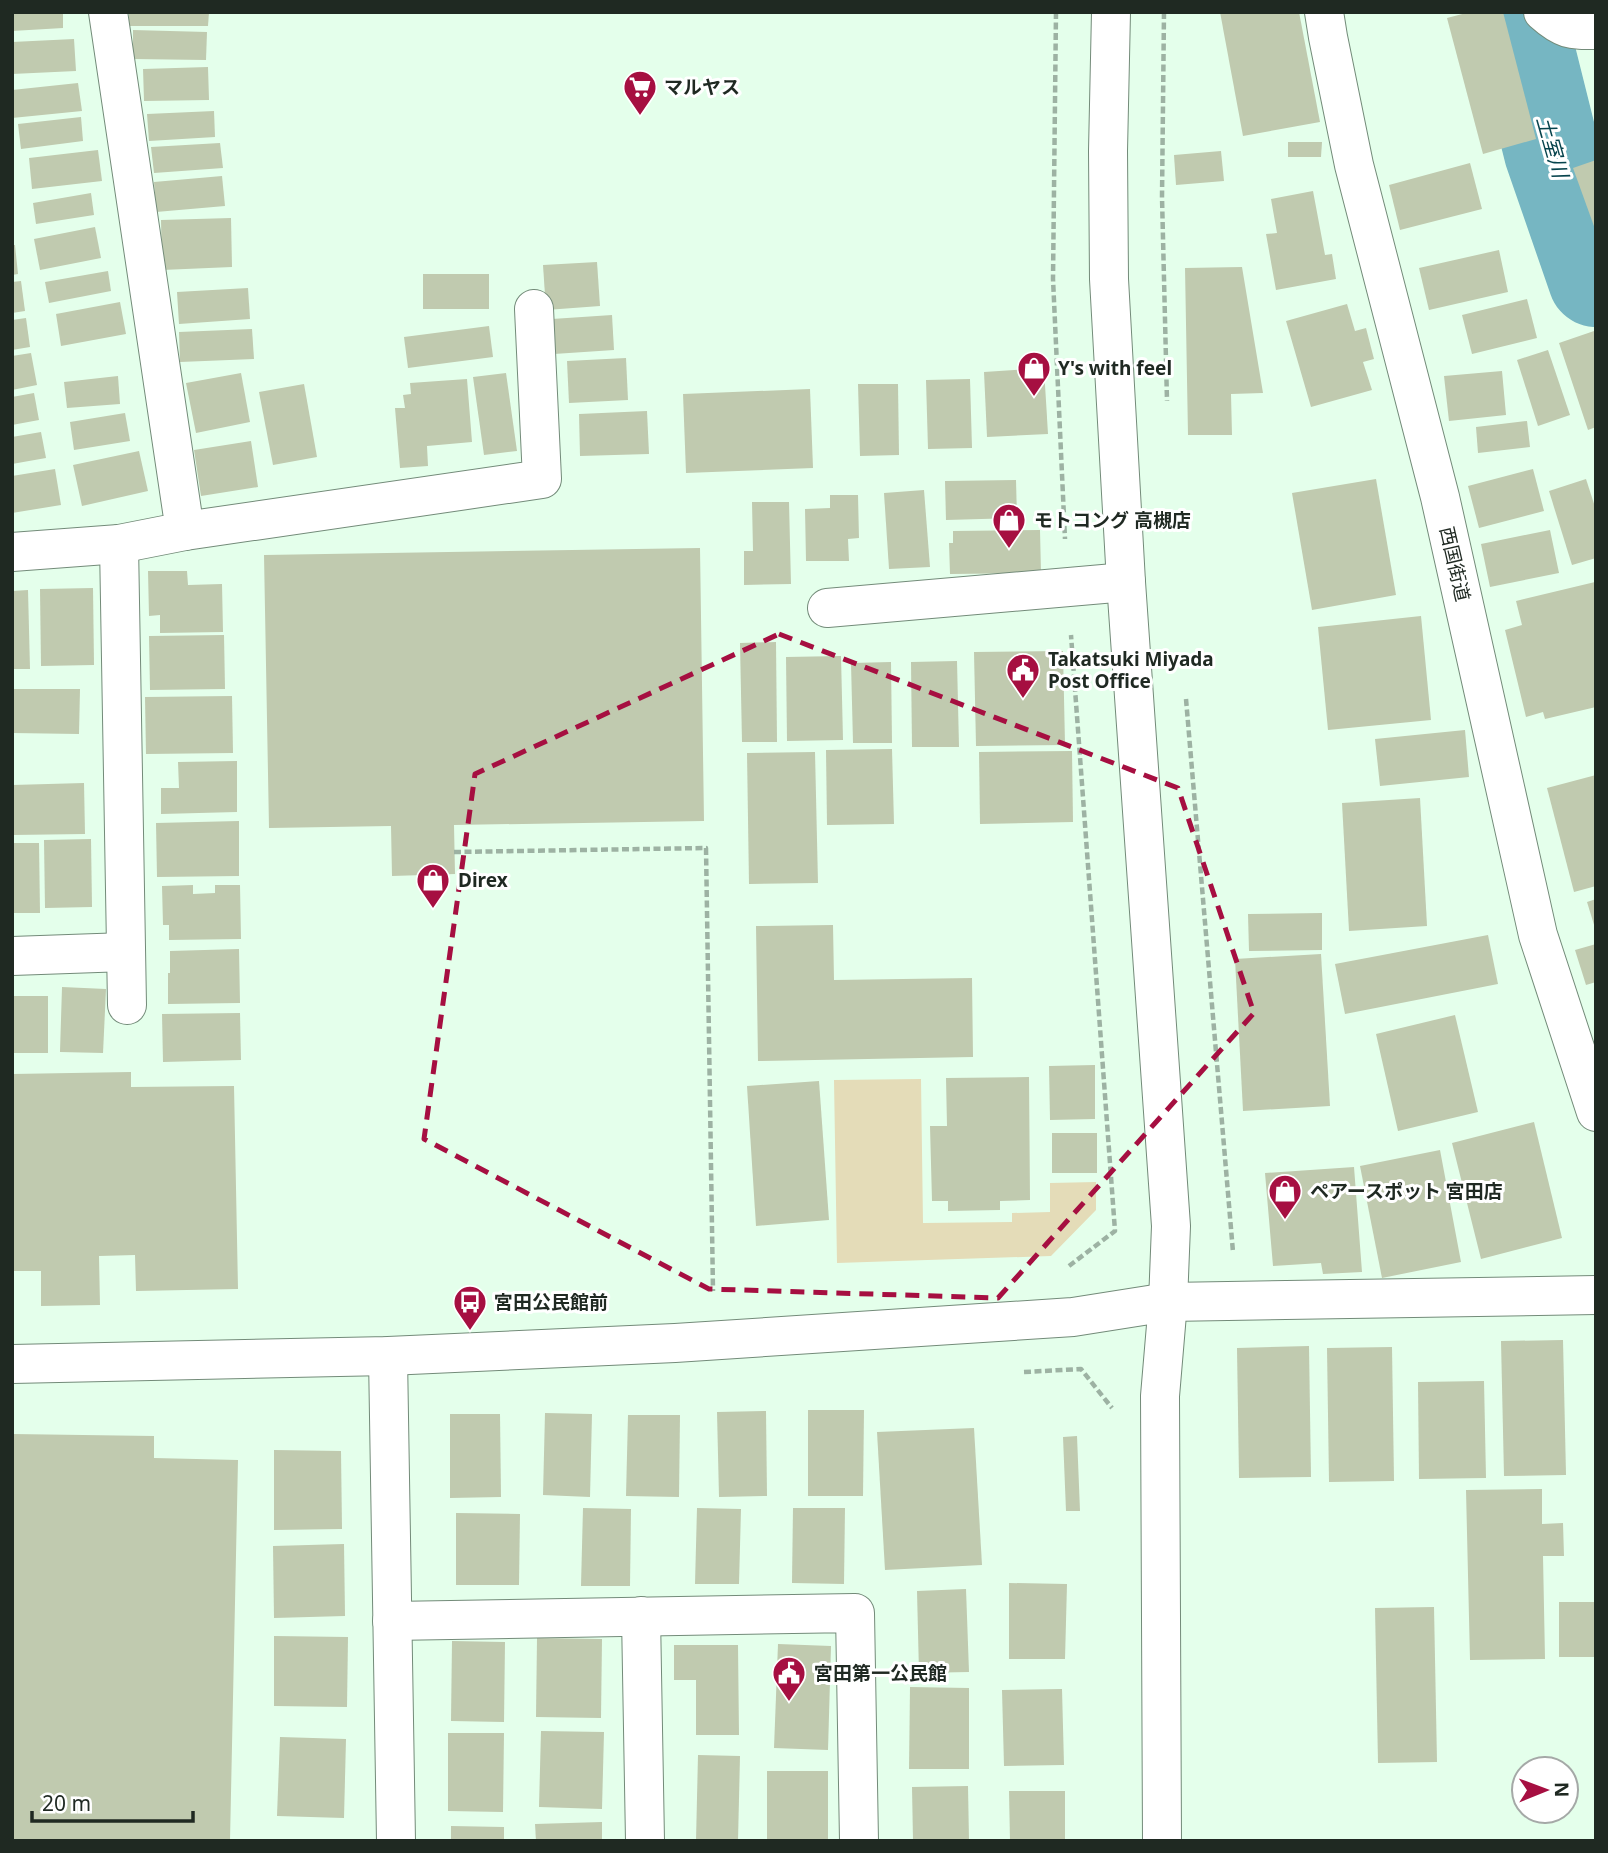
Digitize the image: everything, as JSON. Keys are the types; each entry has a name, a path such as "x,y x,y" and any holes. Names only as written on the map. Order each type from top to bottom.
{"street":[{"path":"108,12 185,531"},
{"path":"1111,12 1109,278 1126,582 1171,1226 1160,1396 1162,1841"},
{"name":"西国街道","path":"1324,12 1354,165 1440,497 1538,935 1596,1112"},
{"path":"1543,12 1557,24 1572,30 1596,30"},
{"path":"12,552 119,544 185,531 542,479 534,309"},
{"path":"119,544 127,1004"},
{"path":"827,608 1126,582"},
{"path":"12,956 126,952"},
{"path":"12,1364 388,1356 675,1343 1073,1317 1168,1302 1596,1295"},
{"path":"388,1356 396,1841"},
{"path":"393,1621 855,1613 859,1841"},
{"path":"641,1616 645,1841"}],"path":[{"path":"1056,12 1053,279 1067,588 1115,1231 1070,1266 1056,1267"},
{"path":"1164,12 1162,197 1167,401"},
{"path":"1185,686 1234,1264"},
{"path":"454,852 706,848 713,1291 700,1292"}],"highlighted area":[{"path":"779,634 1178,788 1254,1013 998,1298 709,1289 424,1139 475,774"}],"shaded area":[{"path":"921,1079 923,1223 1012,1222 1012,1213 1050,1212 1050,1183 1096,1182 1096,1210 1051,1256 837,1263 834,1080"}],"building":[{"path":"12,12 63,12 63,28 12,31"},
{"path":"129,12 209,12 208,26 129,26"},
{"path":"1220,12 1299,12 1320,122 1243,136"},
{"path":"1470,12 1503,12 1536,139 1483,154 1447,18"},
{"path":"133,30 207,32 206,60 133,59"},
{"path":"74,39 76,71 12,74 12,42"},
{"path":"208,67 209,100 144,101 143,69"},
{"path":"78,83 82,111 12,118 12,90"},
{"path":"214,111 215,137 149,141 147,114"},
{"path":"81,117 83,141 21,149 18,124"},
{"path":"1288,142 1322,142 1321,157 1288,157"},
{"path":"220,143 223,168 154,173 151,147"},
{"path":"98,150 102,181 32,189 29,158"},
{"path":"1221,151 1224,181 1176,185 1174,155"},
{"path":"1596,160 1596,229 1595,229 1573,168"},
{"path":"1470,163 1482,209 1400,230 1389,185"},
{"path":"222,176 225,206 156,212 154,182"},
{"path":"1313,191 1325,255 1332,254 1336,279 1276,290 1266,234 1277,233 1271,199"},
{"path":"91,193 94,215 36,224 33,203"},
{"path":"231,218 232,267 162,270 161,220"},
{"path":"95,227 101,258 40,270 34,239"},
{"path":"12,245 15,245 18,274 12,275"},
{"path":"1499,250 1508,292 1429,310 1419,268"},
{"path":"597,262 600,306 546,310 543,265"},
{"path":"1242,267 1263,393 1231,394 1232,435 1188,435 1185,268"},
{"path":"108,271 111,291 49,303 45,282"},
{"path":"423,274 489,274 489,309 423,309"},
{"path":"21,281 25,311 12,313 12,282"},
{"path":"248,288 250,319 179,324 177,292"},
{"path":"1527,299 1537,338 1472,354 1462,315"},
{"path":"120,302 126,334 61,346 56,314"},
{"path":"1347,304 1355,331 1366,328 1374,359 1363,362 1372,390 1311,407 1286,321"},
{"path":"612,315 614,350 554,354 552,319"},
{"path":"26,318 30,347 12,350 12,320"},
{"path":"489,326 493,357 408,368 404,337"},
{"path":"252,329 254,359 180,362 179,332"},
{"path":"1594,331 1596,427 1588,430 1559,343"},
{"path":"1548,350 1570,415 1538,426 1517,360"},
{"path":"31,353 37,385 12,390 12,356"},
{"path":"626,358 628,400 569,403 567,361"},
{"path":"1044,368 1048,434 987,437 984,372"},
{"path":"1502,371 1506,415 1449,421 1444,376"},
{"path":"241,373 250,422 196,433 186,383"},
{"path":"506,373 517,451 484,455 473,377"},
{"path":"118,376 120,404 67,408 64,382"},
{"path":"467,379 472,442 427,446 428,466 400,468 395,408 405,408 403,395 411,394 410,383"},
{"path":"970,379 972,448 928,449 926,380"},
{"path":"304,384 317,457 273,465 259,392"},
{"path":"858,384 898,384 899,455 860,456"},
{"path":"810,389 813,468 686,473 683,394"},
{"path":"34,393 39,420 12,425 12,397"},
{"path":"647,411 649,454 580,456 579,414"},
{"path":"125,413 130,441 74,450 70,422"},
{"path":"1527,421 1530,447 1478,453 1476,427"},
{"path":"41,432 46,458 12,464 12,437"},
{"path":"251,441 258,487 201,496 194,450"},
{"path":"139,451 148,491 82,506 73,465"},
{"path":"55,469 61,505 12,513 12,476"},
{"path":"1533,469 1544,511 1479,528 1468,486"},
{"path":"1376,479 1396,595 1312,610 1292,493"},
{"path":"1586,479 1596,510 1596,558 1572,565 1549,491"},
{"path":"1016,480 1017,518 946,520 945,481"},
{"path":"924,490 930,567 889,569 884,493"},
{"path":"830,495 858,495 859,538 848,539 849,561 806,561 805,509 830,508"},
{"path":"752,502 789,502 791,584 744,585 744,551 753,551"},
{"path":"1040,530 1041,573 950,574 949,543 953,543 953,531"},
{"path":"1550,530 1559,573 1490,587 1481,544"},
{"path":"700,548 704,821 454,825 455,874 392,876 391,826 269,828 264,555"},
{"path":"148,571 187,571 188,585 222,584 223,632 160,633 160,615 149,616"},
{"path":"1595,582 1596,707 1545,719 1543,712 1526,717 1505,630 1522,625 1516,601"},
{"path":"93,588 94,665 41,666 40,589"},
{"path":"28,590 30,669 12,669 12,591"},
{"path":"1421,616 1431,720 1328,730 1318,627"},
{"path":"224,635 225,689 150,690 149,636"},
{"path":"776,642 777,742 742,742 740,643"},
{"path":"1063,651 1065,745 976,746 974,652"},
{"path":"841,656 843,740 787,741 786,657"},
{"path":"957,661 959,747 912,747 911,662"},
{"path":"891,662 892,743 853,743 851,663"},
{"path":"12,689 80,689 79,734 12,733"},
{"path":"232,696 233,753 146,754 145,697"},
{"path":"1465,730 1469,777 1380,786 1375,739"},
{"path":"892,749 894,824 827,825 826,750"},
{"path":"1072,751 1073,822 980,824 979,752"},
{"path":"815,752 818,883 749,884 747,753"},
{"path":"237,761 237,812 161,814 161,788 179,788 178,762"},
{"path":"1596,775 1596,886 1574,892 1547,788"},
{"path":"84,783 85,834 12,835 12,785"},
{"path":"1420,798 1427,926 1349,931 1342,803"},
{"path":"239,821 239,876 157,877 156,823"},
{"path":"91,839 92,907 45,908 44,840"},
{"path":"12,843 39,843 40,913 12,913"},
{"path":"193,885 193,894 215,893 215,885 240,885 241,939 169,940 169,925 163,925 162,886"},
{"path":"1596,899 1596,928 1595,928 1587,902"},
{"path":"1322,913 1322,950 1249,951 1248,914"},
{"path":"833,925 834,980 972,978 973,1057 758,1061 756,926"},
{"path":"1488,935 1498,984 1345,1014 1335,964"},
{"path":"1596,944 1596,982 1586,985 1575,950"},
{"path":"239,949 240,1003 168,1004 170,951"},
{"path":"1321,954 1330,1106 1243,1111 1235,959"},
{"path":"62,987 106,989 103,1053 60,1052"},
{"path":"12,996 48,996 48,1053 12,1053"},
{"path":"240,1013 241,1060 163,1062 162,1014"},
{"path":"1455,1015 1478,1112 1398,1131 1376,1034"},
{"path":"1095,1065 1095,1119 1050,1120 1049,1066"},
{"path":"131,1072 131,1087 234,1086 238,1289 136,1291 135,1255 99,1256 100,1305 41,1306 41,1271 12,1271 12,1074"},
{"path":"1029,1077 1030,1200 1000,1201 1000,1210 948,1211 948,1201 932,1201 930,1126 947,1126 946,1078"},
{"path":"819,1081 829,1220 756,1226 747,1086"},
{"path":"1534,1122 1562,1238 1481,1259 1452,1143"},
{"path":"1052,1133 1097,1133 1097,1173 1052,1173"},
{"path":"1440,1150 1461,1262 1382,1278 1360,1166"},
{"path":"1354,1167 1362,1272 1323,1274 1321,1263 1273,1266 1265,1173"},
{"path":"1563,1340 1566,1475 1504,1476 1501,1341"},
{"path":"1309,1346 1311,1477 1239,1478 1237,1348"},
{"path":"1392,1347 1394,1481 1329,1482 1327,1348"},
{"path":"1484,1381 1486,1478 1419,1479 1418,1382"},
{"path":"808,1410 864,1410 863,1496 808,1496"},
{"path":"766,1411 767,1496 719,1497 717,1412"},
{"path":"545,1413 592,1414 590,1497 543,1495"},
{"path":"450,1414 500,1414 501,1497 450,1498"},
{"path":"628,1415 680,1415 679,1497 626,1496"},
{"path":"974,1428 982,1565 885,1570 877,1432"},
{"path":"12,1434 154,1436 154,1458 238,1460 230,1841 12,1841"},
{"path":"1077,1436 1080,1511 1066,1511 1063,1437"},
{"path":"274,1450 341,1451 342,1529 274,1530"},
{"path":"1542,1489 1542,1524 1563,1523 1564,1556 1543,1556 1545,1659 1470,1660 1466,1490"},
{"path":"583,1508 631,1509 630,1586 581,1586"},
{"path":"697,1508 741,1509 739,1584 695,1584"},
{"path":"793,1508 845,1508 844,1584 792,1583"},
{"path":"456,1513 520,1514 519,1585 456,1585"},
{"path":"344,1544 345,1616 274,1618 273,1546"},
{"path":"1009,1583 1067,1584 1065,1659 1009,1659"},
{"path":"966,1589 969,1672 919,1673 917,1591"},
{"path":"1559,1602 1596,1602 1596,1657 1559,1657"},
{"path":"1434,1607 1437,1762 1378,1763 1375,1608"},
{"path":"274,1636 348,1637 347,1707 274,1706"},
{"path":"537,1638 602,1639 601,1718 536,1717"},
{"path":"452,1641 505,1642 504,1722 451,1721"},
{"path":"778,1644 831,1646 828,1750 774,1748"},
{"path":"674,1645 738,1645 739,1735 696,1735 696,1680 674,1680"},
{"path":"910,1687 969,1688 969,1769 909,1769"},
{"path":"1062,1689 1064,1765 1004,1766 1002,1690"},
{"path":"541,1731 604,1732 602,1809 539,1807"},
{"path":"448,1733 504,1733 503,1812 448,1811"},
{"path":"280,1737 346,1739 344,1818 277,1816"},
{"path":"698,1755 740,1756 738,1841 696,1841"},
{"path":"767,1771 828,1771 828,1841 767,1841"},
{"path":"968,1786 969,1841 913,1841 912,1787"},
{"path":"1009,1791 1065,1791 1065,1841 1010,1841"},
{"path":"602,1822 602,1841 536,1841 535,1824"},
{"path":"451,1826 504,1827 504,1841 451,1841"}],"waterway":[{"name":"土室川","path":"1517,12 1552,152 1596,279"}],"place":[{"name":"マルヤス","path":"640,117"},
{"name":"Y's with feel","path":"1034,398"},
{"name":"モトコング 高槻店","path":"1009,550"},
{"name":"Takatsuki Miyada Post Office","path":"1023,700"},
{"name":"Direx","path":"433,910"},
{"name":"ペアースポット 宮田店","path":"1285,1221"},
{"name":"宮田公民館前","path":"470,1332"},
{"name":"宮田第一公民館","path":"789,1703"}]}
